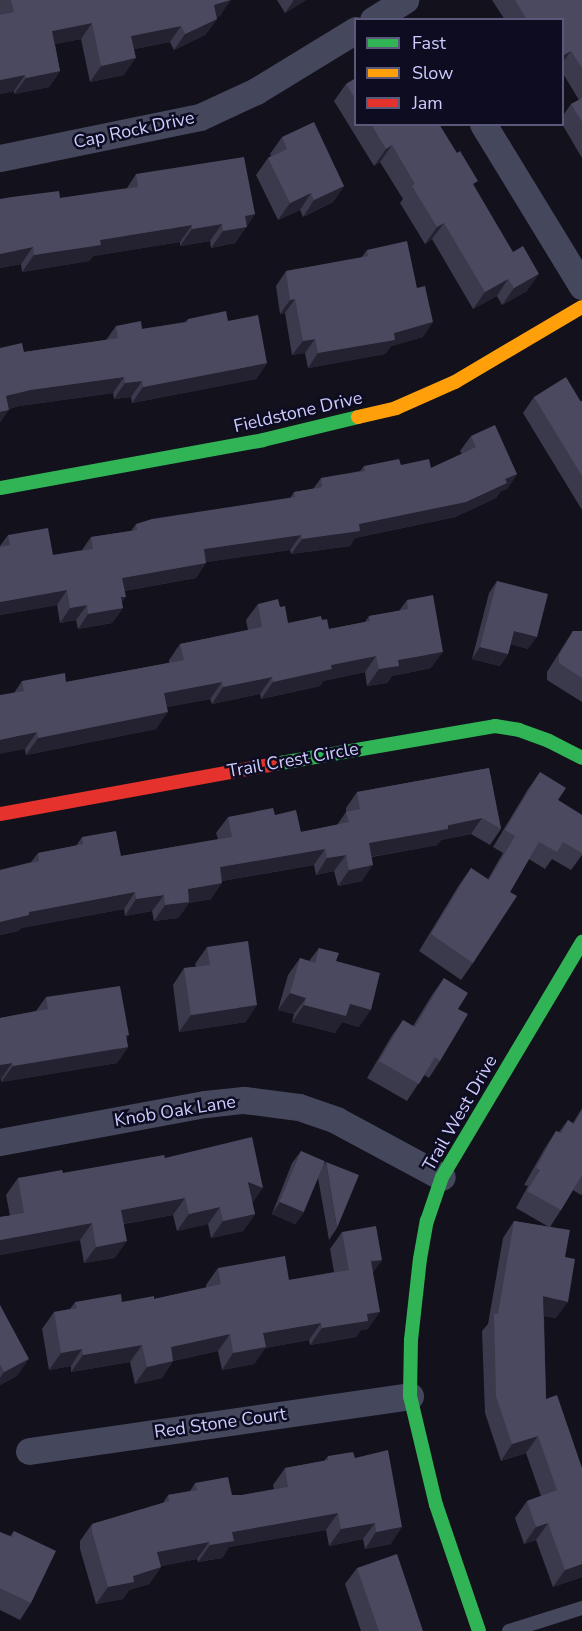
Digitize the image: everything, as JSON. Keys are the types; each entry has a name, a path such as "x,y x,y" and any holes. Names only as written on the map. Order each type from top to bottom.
{"street":[{"path":"377,18 406,0 418,18"},
{"name":"Cap Rock Drive","path":"0,158 200,117 256,92 354,31"},
{"path":"484,126 582,286"},
{"name":"Fieldstone Drive","path":"0,488 263,440 396,408 456,382 582,307"},
{"name":"Trail Crest Circle","path":"0,814 471,728 495,726 519,730 549,741 582,758"},
{"name":"Trail West Drive","path":"479,1631 436,1505 411,1396 411,1340 420,1259 427,1221 442,1177 582,942"},
{"name":"Knob Oak Lane","path":"0,1142 205,1104 244,1100 299,1107 336,1120 442,1177"},
{"name":"Red Stone Court","path":"29,1451 411,1396"}],"lane":[{"path":"509,1631 582,1608"}],"building":[{"path":"11,0 231,0 214,5 217,19 185,34 181,26 131,36 136,58 101,66 92,23 52,31 60,71 26,78 25,75 0,80 0,15 14,12"},
{"path":"515,0 582,0 582,68 571,51 564,55 564,18 526,18"},
{"path":"354,79 354,97 346,84"},
{"path":"582,98 582,122 571,104"},
{"path":"314,122 344,186 314,200 311,193 290,203 268,158 287,149 282,137"},
{"path":"372,126 440,126 457,153 460,151 478,181 473,184 513,252 523,246 539,274 514,288 508,279 485,292 444,223 437,227 412,186 415,184 392,145 386,149"},
{"path":"244,157 255,214 245,216 247,227 223,231 222,224 192,229 192,225 100,240 101,245 34,255 33,247 0,254 0,199 59,191 60,198 138,187 136,174"},
{"path":"407,241 417,288 425,286 433,322 394,333 395,340 318,353 315,339 303,341 295,299 290,300 286,271 368,256 367,250"},
{"path":"226,311 228,321 258,315 267,363 143,387 142,381 125,383 124,377 30,390 6,396 9,410 0,412 0,348 22,343 24,352 118,338 116,326 141,321 142,329 188,322 188,319"},
{"path":"566,377 582,401 582,476 534,397"},
{"path":"495,425 517,474 505,479 507,483 466,502 359,524 360,531 302,539 301,535 204,549 206,563 122,578 126,597 121,597 123,608 88,614 87,605 70,608 67,590 0,602 0,547 10,545 8,535 48,528 53,555 93,549 91,537 137,530 136,524 152,519 295,497 294,492 322,487 321,478 365,471 364,466 399,459 401,465 429,459 431,468 476,447 471,436"},
{"path":"497,581 548,594 537,637 514,631 508,654 480,647"},
{"path":"433,595 443,652 398,660 399,666 379,669 376,656 331,665 332,669 273,682 272,677 223,687 222,682 164,693 168,712 38,738 37,732 0,740 0,695 24,691 22,681 65,673 66,682 184,660 180,644 262,627 258,604 278,599 280,607 285,606 288,623 321,616 322,620 327,619 329,629 370,621 369,616 408,609 407,600"},
{"path":"573,631 582,631 582,678 559,663 559,655"},
{"path":"489,768 501,829 482,818 448,825 448,829 369,843 373,865 349,870 346,855 327,858 325,849 220,867 222,883 188,889 189,902 165,905 164,895 136,899 135,892 29,912 29,915 0,922 0,870 39,861 38,853 83,844 82,837 116,831 121,856 232,837 228,817 273,808 275,815 296,810 301,832 349,822 346,812 360,809 357,792"},
{"path":"540,772 566,788 558,800 582,815 582,853 563,842 557,852 539,842 510,892 517,896 473,963 431,934 471,868 489,880 515,836 505,830"},
{"path":"248,941 257,1005 191,1015 184,968 210,965 207,947"},
{"path":"319,948 339,953 336,961 380,973 371,1010 350,1004 346,1016 304,1005 306,998 290,993 300,958 315,963"},
{"path":"444,978 468,993 458,1009 468,1014 440,1061 435,1057 419,1084 379,1061 403,1020 415,1027"},
{"path":"120,986 129,1035 126,1035 128,1047 13,1066 12,1063 0,1065 0,1018 48,1009 46,997"},
{"path":"582,1110 582,1175 561,1210 527,1191 540,1170 536,1168 556,1131 561,1133 568,1120 574,1124"},
{"path":"252,1137 263,1188 248,1182 255,1214 223,1221 220,1207 189,1214 185,1198 121,1210 127,1241 96,1247 92,1223 0,1240 0,1217 24,1213 18,1178 62,1170 63,1173 164,1155 165,1158"},
{"path":"301,1151 325,1161 303,1212 280,1202"},
{"path":"326,1162 359,1175 337,1228"},
{"path":"514,1221 570,1230 565,1257 575,1259 568,1302 543,1296 546,1399 557,1395 582,1468 582,1564 565,1570 548,1523 536,1527 527,1501 557,1490 538,1436 512,1444 496,1396 494,1314 498,1314"},
{"path":"376,1226 382,1260 371,1261 380,1312 367,1314 368,1321 322,1328 321,1323 263,1333 266,1347 233,1353 230,1334 171,1347 173,1361 147,1367 142,1345 83,1355 82,1349 61,1353 54,1312 77,1308 75,1302 121,1294 122,1302 154,1296 154,1299 221,1284 218,1268 285,1256 289,1280 349,1270 342,1232"},
{"path":"0,1305 29,1359 4,1372 0,1364"},
{"path":"388,1450 402,1527 376,1532 375,1523 341,1529 338,1513 232,1532 234,1541 210,1545 209,1542 157,1552 161,1567 133,1576 134,1582 108,1587 92,1532 92,1524 169,1501 168,1495 197,1490 195,1483 228,1477 232,1495 242,1495 288,1487 285,1468 328,1460 328,1456 353,1452 355,1458"},
{"path":"14,1531 56,1551 31,1603 0,1588 0,1532 12,1537"},
{"path":"397,1554 423,1631 379,1631 357,1568"}],"traffic: fast":[{"path":"0,488 263,440 358,417"},
{"path":"275,764 495,726 519,730 549,741 582,758"},
{"path":"479,1631 436,1505 410,1396 411,1340 420,1259 427,1221 442,1177 582,942"}],"traffic: slow":[{"path":"358,417 396,408 455,382 582,307"}],"traffic: jam":[{"path":"0,814 275,764"}]}
